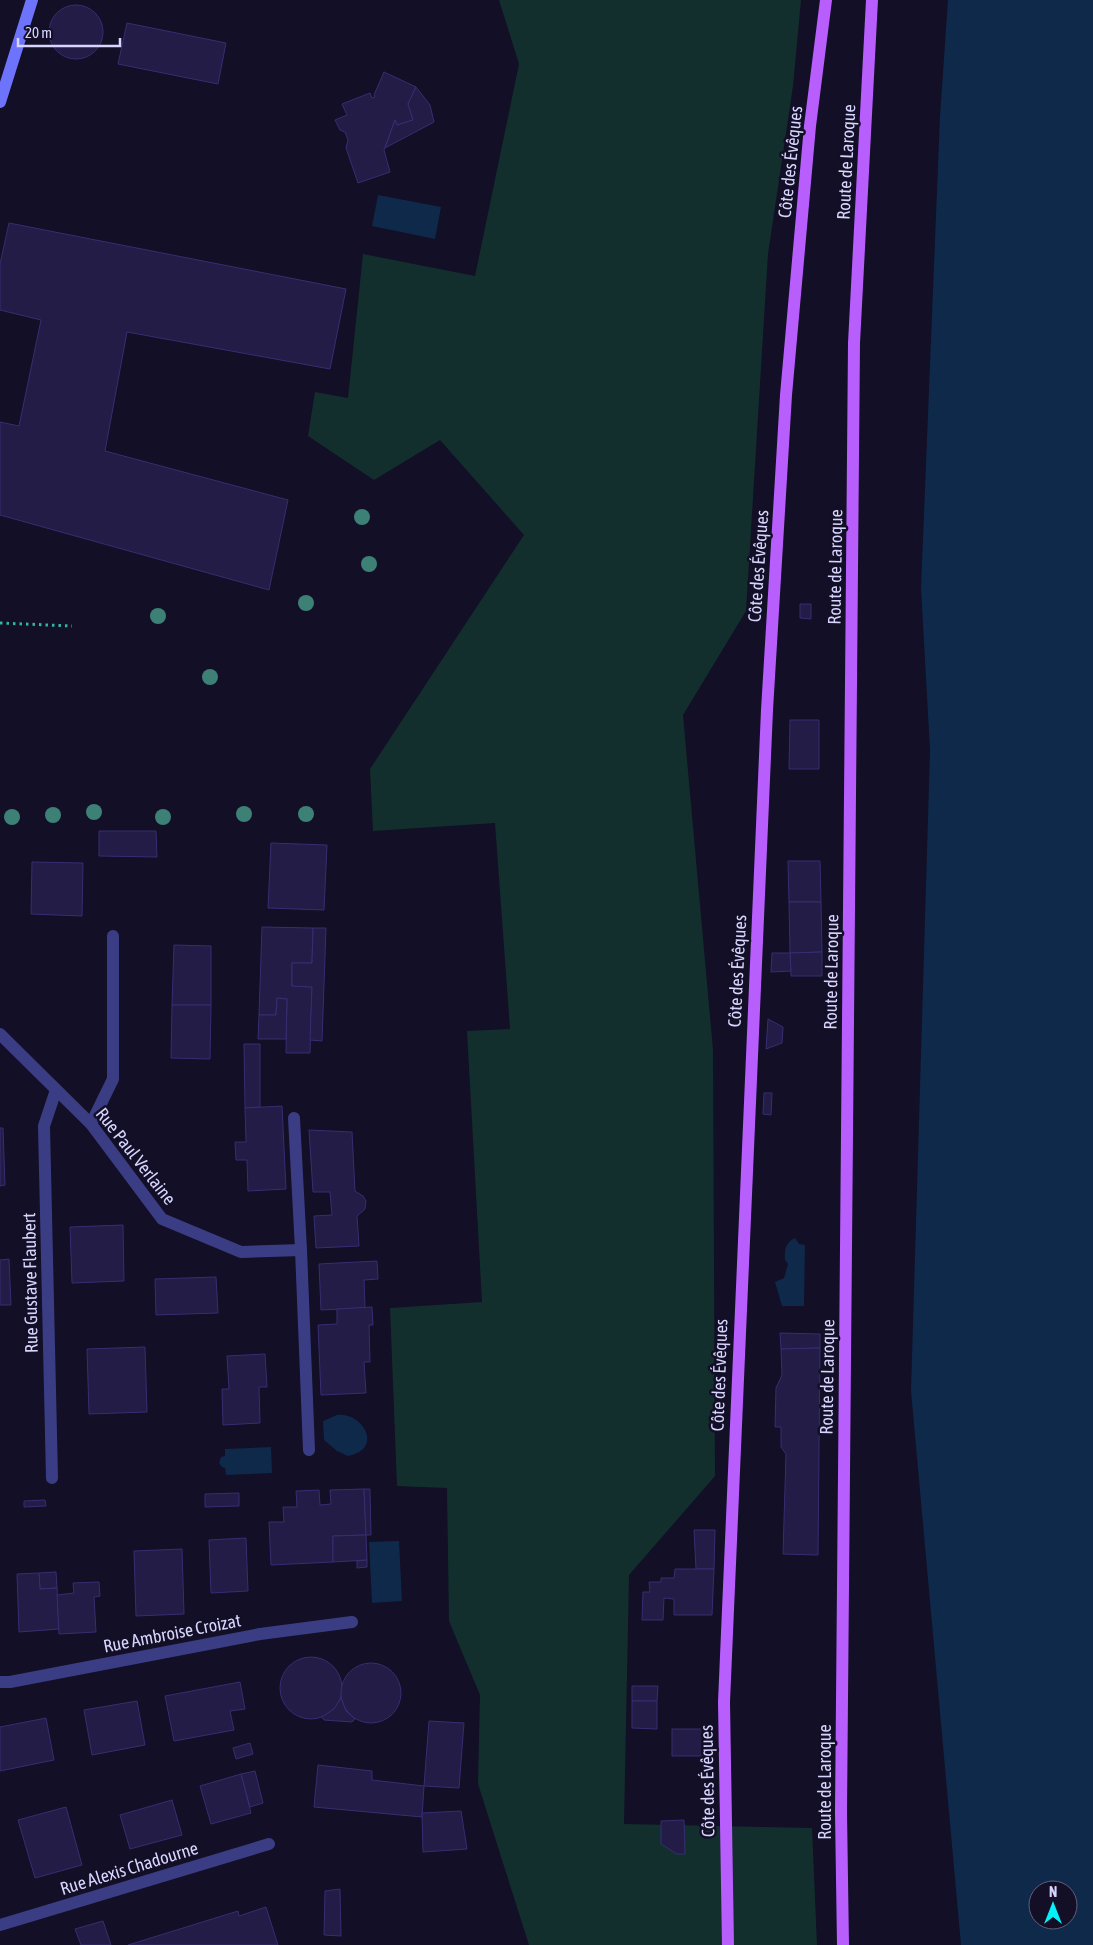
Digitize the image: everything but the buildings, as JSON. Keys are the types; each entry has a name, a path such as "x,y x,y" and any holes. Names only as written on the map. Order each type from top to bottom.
{"main road":[{"name":"Côte des Évêques","path":"728,1945 724,1702 767,710 786,395 810,126 826,0"},
{"name":"Route de Laroque","path":"843,1945 840,1812 854,343 872,0"}],"street":[{"path":"0,102 32,0"},
{"path":"91,1124 113,1079 113,936"},
{"name":"Rue Paul Verlaine","path":"0,1034 91,1124 162,1219 241,1252 301,1250"},
{"name":"Rue Gustave Flaubert","path":"52,1478 44,1126 56,1090"},
{"path":"294,1118 309,1450"},
{"name":"Rue Ambroise Croizat","path":"0,1682 20,1680 260,1634 352,1622"},
{"name":"Rue Alexis Chadourne","path":"0,1925 268,1844"}],"path":[{"path":"0,623 72,626"}],"green space":[{"path":"499,0 801,0 793,86 768,254 746,611 683,715 713,1050 715,1476 629,1575 624,1824 812,1828 817,1945 529,1945 478,1784 480,1695 449,1621 447,1488 397,1486 390,1308 482,1302 467,1031 510,1029 495,823 373,831 370,769 524,535 440,440 374,480 308,436 315,392 348,398 363,254 475,276 519,64"}],"water":[{"path":"948,0 1093,0 1093,1945 961,1945 911,1391 930,750 921,588 940,116"},
{"path":"378,195 441,207 435,239 372,226"},
{"path":"795,1238 799,1244 805,1245 804,1306 782,1306 775,1282 784,1278 788,1264 785,1260 785,1250 789,1242"},
{"path":"337,1415 355,1419 366,1432 365,1446 359,1452 348,1456 337,1451 324,1440 323,1421"},
{"path":"271,1447 272,1473 226,1475 225,1468 219,1463 221,1457 225,1456 225,1449"},
{"path":"399,1541 402,1601 372,1603 369,1542"}]}
